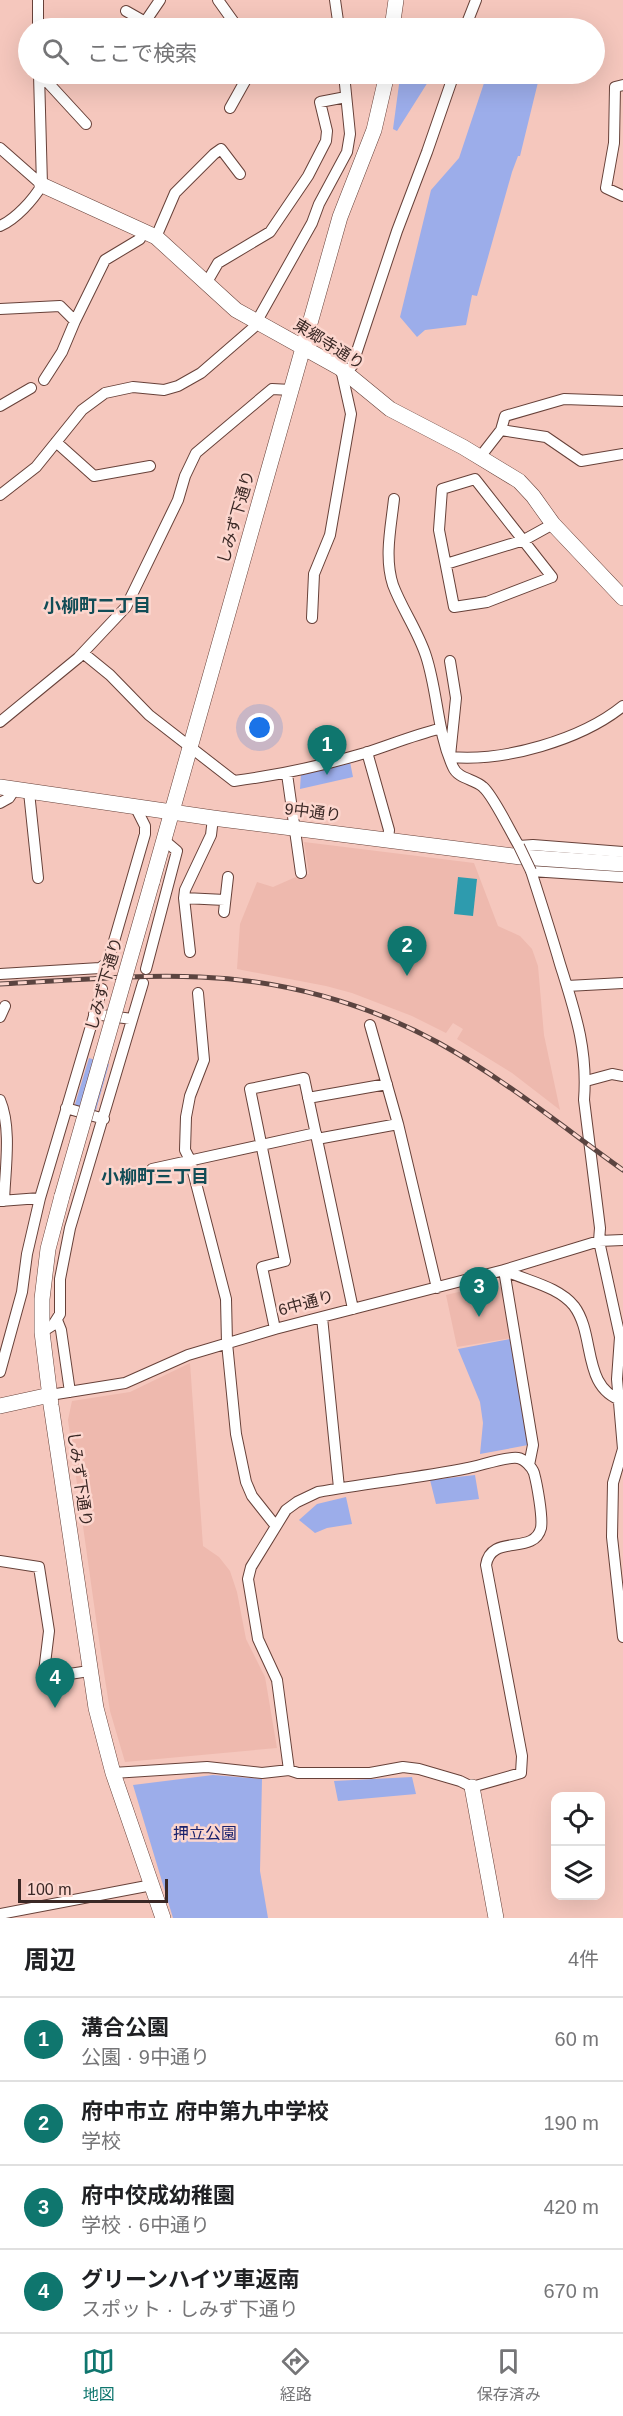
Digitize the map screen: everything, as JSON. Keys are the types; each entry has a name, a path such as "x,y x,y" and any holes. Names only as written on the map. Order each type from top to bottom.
{"street":[{"path":"38,0 38,18"},
{"path":"148,18 159,0"},
{"path":"218,0 231,18"},
{"path":"336,0 338,18"},
{"path":"394,18 396,0"},
{"path":"469,18 476,0"},
{"path":"126,11 138,18"},
{"path":"0,226 9,223 42,185 39,84"},
{"path":"48,84 86,124"},
{"path":"230,108 243,84"},
{"path":"0,495 36,467 82,410 105,393 133,387 164,390 177,386 201,373 239,342 257,322 312,224 319,204 347,152 350,135 345,84"},
{"name":"しみず下通り","path":"163,1918 113,1773 101,1731 89,1671 42,1332 45,1263 302,348 340,217 374,130 385,84"},
{"path":"312,618 314,574 330,535 351,414 343,370 352,366 397,231 428,152 451,84"},
{"path":"623,85 615,87 614,143 606,188 623,196"},
{"path":"207,282 218,263 270,232 308,176 326,141 327,131 320,102 346,97"},
{"path":"0,148 42,185"},
{"path":"44,380 62,352 105,260 149,233 175,192 221,149 240,174"},
{"name":"東郷寺通り","path":"42,185 149,233 236,310 343,370 390,409 480,457 527,488 553,524 623,598"},
{"path":"0,309 60,306 75,321"},
{"path":"0,406 31,388"},
{"path":"0,722 83,653 126,607 178,500 185,476 196,453 272,389 291,390"},
{"path":"480,457 501,430 505,416 564,399 623,401"},
{"path":"501,430 546,437 581,461 623,454"},
{"path":"56,442 94,476 150,466"},
{"path":"475,479 524,540 552,576 487,602 454,607 439,530 442,489 475,479"},
{"path":"394,498 388,547 389,570 426,655 438,704 439,729 445,748 454,769 464,777 483,786 519,846 531,871 577,1015 585,1056 584,1100 600,1228 599,1241 620,1338 617,1379 621,1401 623,1449 613,1483 612,1537 623,1637"},
{"path":"446,564 524,540 553,524"},
{"path":"83,653 110,675 149,715 234,782 288,774 439,729"},
{"path":"450,661 456,698 450,756"},
{"path":"450,756 469,758 568,739 592,727 623,706"},
{"path":"367,752 388,830 388,839"},
{"path":"288,774 301,873"},
{"path":"0,803 9,798 14,789"},
{"path":"14,789 39,878"},
{"name":"9中通り","path":"14,789 136,808 521,856 623,864"},
{"path":"0,974 100,968 108,962 145,834 145,826 136,808"},
{"path":"190,952 185,890 211,835 213,818"},
{"path":"146,969 177,851 164,840"},
{"path":"519,846 533,844 623,852"},
{"path":"531,871 623,877"},
{"path":"184,898 224,906 228,877"},
{"path":"42,1332 57,1320 60,1314 60,1279 70,1228 143,983"},
{"path":"567,986 623,983"},
{"path":"0,1372 22,1293 27,1254 40,1198 102,989"},
{"path":"198,993 204,1060 190,1096 186,1117 185,1150 190,1160 226,1299 227,1343 236,1434 246,1482 252,1496 275,1525"},
{"path":"0,1017 5,1006"},
{"path":"94,1014 132,1019"},
{"path":"370,1025 398,1124 437,1288"},
{"path":"586,1081 612,1074 623,1076"},
{"path":"275,1329 262,1267 285,1261 250,1089 304,1078 352,1309"},
{"path":"308,1098 387,1084"},
{"path":"0,1100 8,1154 2,1201 40,1198"},
{"path":"66,1108 104,1119"},
{"path":"152,1169 261,1144 398,1124"},
{"name":"6中通り","path":"0,1407 50,1395 125,1383 188,1355 275,1329 504,1270 599,1241 623,1240"},
{"path":"504,1270 550,1289 572,1303 582,1321 597,1380 604,1391 621,1401"},
{"path":"504,1270 533,1445 529,1465"},
{"path":"322,1317 339,1488"},
{"path":"57,1320 61,1330 70,1392"},
{"path":"113,1773 207,1767 262,1773 289,1770 298,1773 370,1773 404,1767 430,1772 472,1787 521,1773 523,1765 486,1565 487,1557 493,1550 501,1546 528,1543 540,1531 542,1521 534,1472 529,1465 518,1458 339,1488 318,1492 286,1510 251,1567 248,1579 258,1639 278,1680 289,1770"},
{"path":"0,1561 39,1567 49,1631 44,1672 63,1676 89,1671"},
{"path":"472,1787 496,1918"},
{"path":"0,1914 152,1885"}],"shaded area":[{"path":"304,842 474,863 498,926 520,936 532,949 538,966 544,1035 560,1110 512,1073 457,1039 463,1029 453,1023 446,1033 412,1016 352,993 237,969 240,924 257,882 273,887 298,876 309,874"},
{"path":"458,877 477,879 473,916 454,914"},
{"path":"503,1287 511,1338 457,1347 446,1295 467,1290"},
{"path":"190,1363 203,1546 219,1557 230,1571 237,1592 246,1639 265,1677 277,1748 125,1762 110,1711 68,1420 72,1401 130,1392"}],"green space":[{"path":"399,84 427,84 397,131 393,129"},
{"path":"484,84 538,84 520,156 512,172 477,296 472,295 466,325 425,330 417,337 400,317 431,190 459,158"},
{"path":"350,762 353,777 300,789 301,773"},
{"path":"89,1058 109,1064 94,1117 73,1111"},
{"path":"510,1339 528,1445 480,1454 483,1423 480,1402 458,1349"},
{"path":"475,1475 479,1499 436,1504 430,1480"},
{"path":"346,1497 352,1524 327,1528 315,1533 299,1520 317,1504"},
{"name":"押立公園","path":"213,1775 262,1779 260,1871 268,1918 173,1918 133,1785"},
{"path":"412,1777 416,1794 338,1801 334,1781"}],"railway":[{"path":"0,984 175,976 262,983 323,996 383,1016 439,1043 510,1088 623,1170"}],"place":[{"name":"溝合公園","path":"327,775"},
{"name":"府中市立 府中第九中学校","path":"407,976"},
{"name":"府中佼成幼稚園","path":"479,1317"},
{"name":"グリーンハイツ車返南","path":"55,1708"}],"district":[{"name":"小柳町二丁目","path":"97,606"},
{"name":"小柳町三丁目","path":"155,1177"}]}
